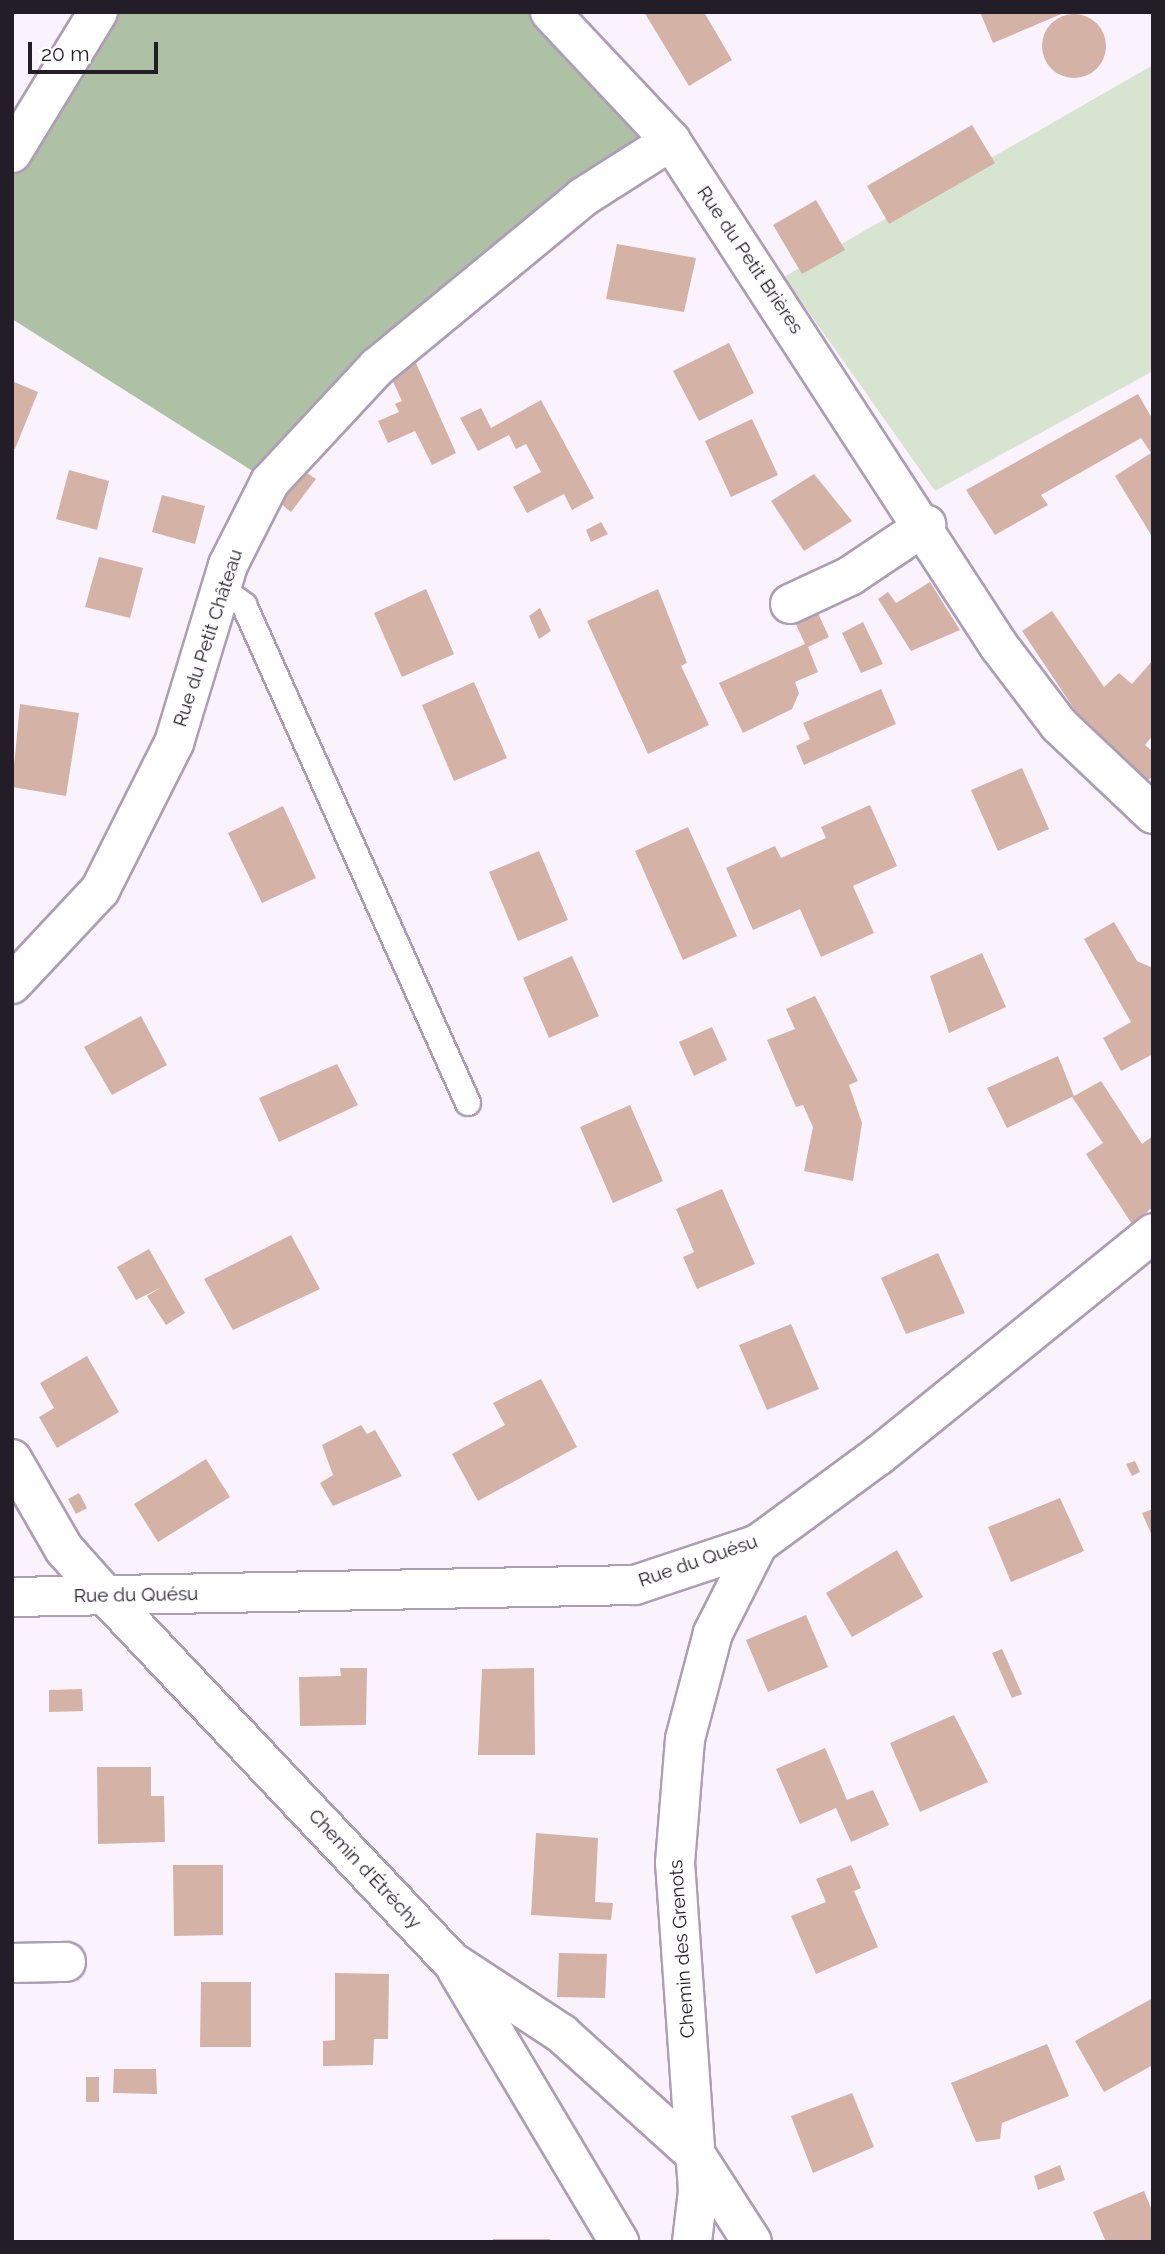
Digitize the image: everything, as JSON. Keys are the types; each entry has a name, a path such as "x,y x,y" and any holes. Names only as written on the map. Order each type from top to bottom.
{"street":[{"path":"12,153 98,12"},
{"name":"Rue du Petit Brières","path":"550,12 671,141 926,525 999,646 1059,725 1149,805"},
{"name":"Rue du Petit Château","path":"12,984 100,890 174,743 221,588 270,482 317,425 583,197 671,141"},
{"path":"790,604 850,576 926,525"},
{"name":"Rue du Quésu","path":"12,1597 635,1585 758,1544 878,1456 1153,1233"},
{"name":"Chemin d'Étréchy","path":"12,1460 64,1549 451,1961 562,2034 696,2155 752,2242"},
{"name":"Chemin des Grenots","path":"692,2242 696,2155 675,1863 685,1740 713,1633 758,1544"},
{"path":"451,1961 619,2242"},
{"path":"12,1963 66,1962"}],"lane":[{"path":"221,588 244,605 468,1103"}],"green space":[{"path":"111,12 550,12 671,141 270,482 12,319 12,163"},
{"path":"1153,65 1153,371 935,491 784,277"}],"building":[{"path":"644,12 704,12 732,60 689,86"},
{"path":"980,12 1066,12 993,43"},
{"path":"1074,14 1097,23 1106,46 1097,69 1074,78 1051,69 1042,46 1051,23"},
{"path":"972,125 995,163 889,224 867,186"},
{"path":"816,200 845,250 802,274 773,225"},
{"path":"617,244 696,258 684,312 606,299"},
{"path":"729,343 754,393 699,421 673,371"},
{"path":"412,354 456,453 432,465 415,431 388,443 378,421 399,412 395,404 402,401 389,373"},
{"path":"12,381 38,392 15,449 12,448"},
{"path":"1138,394 1153,420 1153,538 1115,476 1151,453 1141,438 1041,495 1048,505 995,535 966,490"},
{"path":"541,400 594,498 572,510 564,494 527,513 513,487 541,472 526,444 516,449 509,435 478,451 460,418 481,408 491,428"},
{"path":"752,419 778,475 731,497 705,441"},
{"path":"298,467 316,479 291,512 276,500"},
{"path":"69,470 109,481 97,530 56,519"},
{"path":"814,474 852,521 804,551 771,501"},
{"path":"162,495 205,506 195,544 152,532"},
{"path":"601,522 608,534 591,542 586,530"},
{"path":"99,557 143,568 130,618 85,607"},
{"path":"930,582 960,630 911,651 878,599 888,592 896,603"},
{"path":"426,589 454,654 402,677 374,613"},
{"path":"658,589 687,663 681,666 709,725 648,754 587,621"},
{"path":"540,608 551,631 539,639 529,616"},
{"path":"816,609 829,637 808,647 818,672 795,682 799,693 792,709 743,733 719,683 805,644 794,620"},
{"path":"1052,611 1104,687 1119,673 1132,684 1153,660 1153,735 1145,745 1153,752 1153,776 1145,783 1091,734 1022,631"},
{"path":"863,622 883,664 861,673 842,633"},
{"path":"474,682 507,758 454,781 422,705"},
{"path":"881,689 896,724 804,765 796,746 810,739 803,723"},
{"path":"20,704 79,713 66,796 12,787"},
{"path":"1022,768 1049,829 998,851 971,790"},
{"path":"870,805 897,866 853,886 874,933 821,957 800,909 753,930 726,868 775,846 781,858 826,838 821,827"},
{"path":"283,806 316,878 262,903 228,833"},
{"path":"688,827 737,936 683,960 635,851"},
{"path":"539,851 568,920 518,941 489,872"},
{"path":"1114,922 1137,961 1153,968 1153,1054 1121,1071 1103,1038 1131,1022 1084,939"},
{"path":"982,953 1006,1007 949,1033 930,976"},
{"path":"572,956 599,1016 549,1038 523,978"},
{"path":"815,996 858,1081 849,1085 862,1123 853,1181 804,1171 813,1127 803,1105 796,1107 767,1040 795,1029 786,1009"},
{"path":"141,1016 167,1065 112,1095 84,1047"},
{"path":"712,1027 727,1060 694,1076 679,1042"},
{"path":"1058,1056 1074,1096 1101,1081 1142,1144 1153,1136 1153,1207 1132,1224 1086,1154 1103,1143 1072,1097 1007,1128 987,1088"},
{"path":"337,1064 358,1105 279,1142 259,1098"},
{"path":"630,1105 663,1181 613,1203 580,1127"},
{"path":"722,1189 755,1264 697,1289 683,1257 694,1252 676,1209"},
{"path":"291,1235 320,1289 233,1330 204,1279"},
{"path":"149,1249 185,1313 166,1325 147,1296 162,1287 136,1300 117,1267"},
{"path":"938,1253 965,1313 906,1334 881,1278"},
{"path":"791,1324 819,1389 767,1410 739,1345"},
{"path":"87,1356 119,1412 57,1448 39,1417 54,1408 40,1383"},
{"path":"541,1379 577,1447 478,1501 452,1454 505,1425 493,1403"},
{"path":"361,1425 367,1434 375,1430 402,1476 333,1506 320,1483 333,1475 322,1445"},
{"path":"206,1459 230,1497 158,1542 134,1504"},
{"path":"1135,1461 1140,1472 1132,1476 1126,1464"},
{"path":"79,1493 87,1508 76,1514 68,1499"},
{"path":"1060,1498 1084,1551 1011,1582 988,1527"},
{"path":"1153,1509 1153,1538 1142,1513"},
{"path":"897,1550 923,1597 852,1637 826,1593"},
{"path":"806,1615 828,1667 768,1692 746,1640"},
{"path":"1002,1649 1022,1694 1012,1698 992,1653"},
{"path":"340,1668 367,1668 366,1725 300,1726 299,1677 341,1676"},
{"path":"534,1668 535,1755 478,1755 482,1669"},
{"path":"82,1689 83,1711 49,1712 49,1690"},
{"path":"954,1715 988,1782 920,1812 890,1743"},
{"path":"825,1748 847,1800 873,1790 889,1825 851,1842 836,1808 800,1824 776,1769"},
{"path":"97,1767 151,1767 151,1796 164,1796 165,1842 98,1844"},
{"path":"536,1833 598,1838 595,1902 613,1903 611,1920 531,1915"},
{"path":"173,1865 223,1865 223,1935 174,1936"},
{"path":"851,1865 861,1888 854,1891 878,1947 816,1974 791,1916 826,1902 816,1879"},
{"path":"559,1953 607,1954 605,1998 557,1997"},
{"path":"335,1973 389,1974 388,2039 374,2039 373,2065 323,2066 323,2041 335,2040"},
{"path":"201,1982 251,1982 251,2047 200,2047"},
{"path":"1153,1998 1153,2065 1104,2092 1075,2041"},
{"path":"1047,2044 1069,2096 1002,2123 1000,2139 976,2142 951,2083"},
{"path":"114,2069 156,2069 157,2094 113,2093"},
{"path":"86,2077 99,2077 99,2102 86,2102"},
{"path":"852,2093 874,2147 813,2173 791,2116"},
{"path":"1060,2165 1065,2180 1038,2190 1034,2176"},
{"path":"1144,2191 1153,2213 1153,2242 1106,2242 1093,2212"},
{"path":"493,2239 550,2239 550,2242 493,2242"}]}
